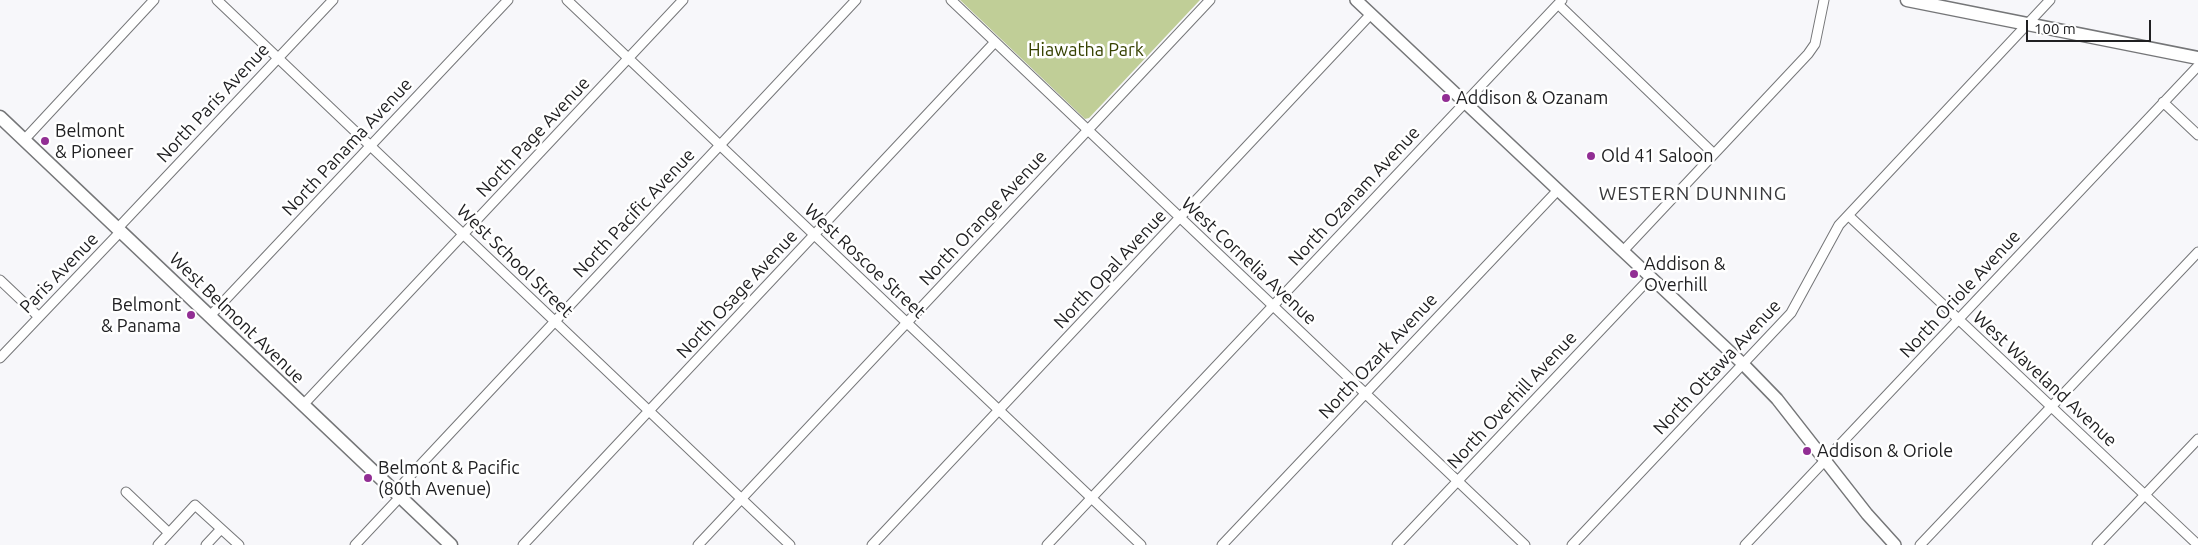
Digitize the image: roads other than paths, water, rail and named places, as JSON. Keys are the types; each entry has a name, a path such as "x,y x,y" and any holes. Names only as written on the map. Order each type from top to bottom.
{"main road":[{"path":"1908,0 2198,58"},
{"name":"West Belmont Avenue","path":"0,117 451,545"}],"street":[{"path":"24,140 154,0"},
{"name":"West School Street","path":"216,0 790,545"},
{"name":"North Paris Avenue","path":"119,230 333,0"},
{"name":"North Panama Avenue","path":"210,316 508,0"},
{"name":"West Roscoe Street","path":"567,0 1142,545"},
{"name":"North Page Avenue","path":"303,405 683,0"},
{"name":"North Pacific Avenue","path":"355,545 555,321 856,0"},
{"name":"West Cornelia Avenue","path":"950,0 1525,545"},
{"name":"North Orange Avenue","path":"698,545 1210,0"},
{"path":"1356,0 1743,364 1777,399 1894,545"},
{"path":"1623,251 1811,49 1815,44 1824,0"},
{"name":"North Ottawa Avenue","path":"1572,545 1791,313 1840,225 2050,0"},
{"path":"1560,2 1714,154"},
{"name":"North Ozanam Avenue","path":"1047,545 1560,2"},
{"name":"North Opal Avenue","path":"872,545 1371,14"},
{"name":"North Osage Avenue","path":"523,545 995,42"},
{"name":"North Oriole Avenue","path":"1745,545 2198,66"},
{"path":"2163,102 2198,135"},
{"name":"North Ozark Avenue","path":"1222,545 1558,190"},
{"name":"West Waveland Avenue","path":"1848,216 2198,545"},
{"name":"Paris Avenue","path":"0,358 119,230"},
{"path":"1920,545 2198,252"},
{"name":"North Overhill Avenue","path":"1397,545 1651,277"},
{"path":"0,280 39,317"},
{"path":"2097,545 2198,439"},
{"path":"126,492 169,533"},
{"path":"158,545 196,505 239,545"},
{"path":"206,545 221,529"}],"place":[{"name":"Addison & Ozanam","path":"1446,98"},
{"name":"Belmont & Pioneer","path":"45,141"},
{"name":"Old 41 Saloon","path":"1591,156"},
{"name":"Addison & Overhill","path":"1634,274"},
{"name":"Belmont & Panama","path":"191,315"},
{"name":"Addison & Oriole","path":"1807,451"},
{"name":"Belmont & Pacific (80th Avenue)","path":"368,478"}],"district":[{"name":"WESTERN DUNNING","path":"1693,194"}],"park label":[{"name":"Hiawatha Park","path":"1086,50"}]}
